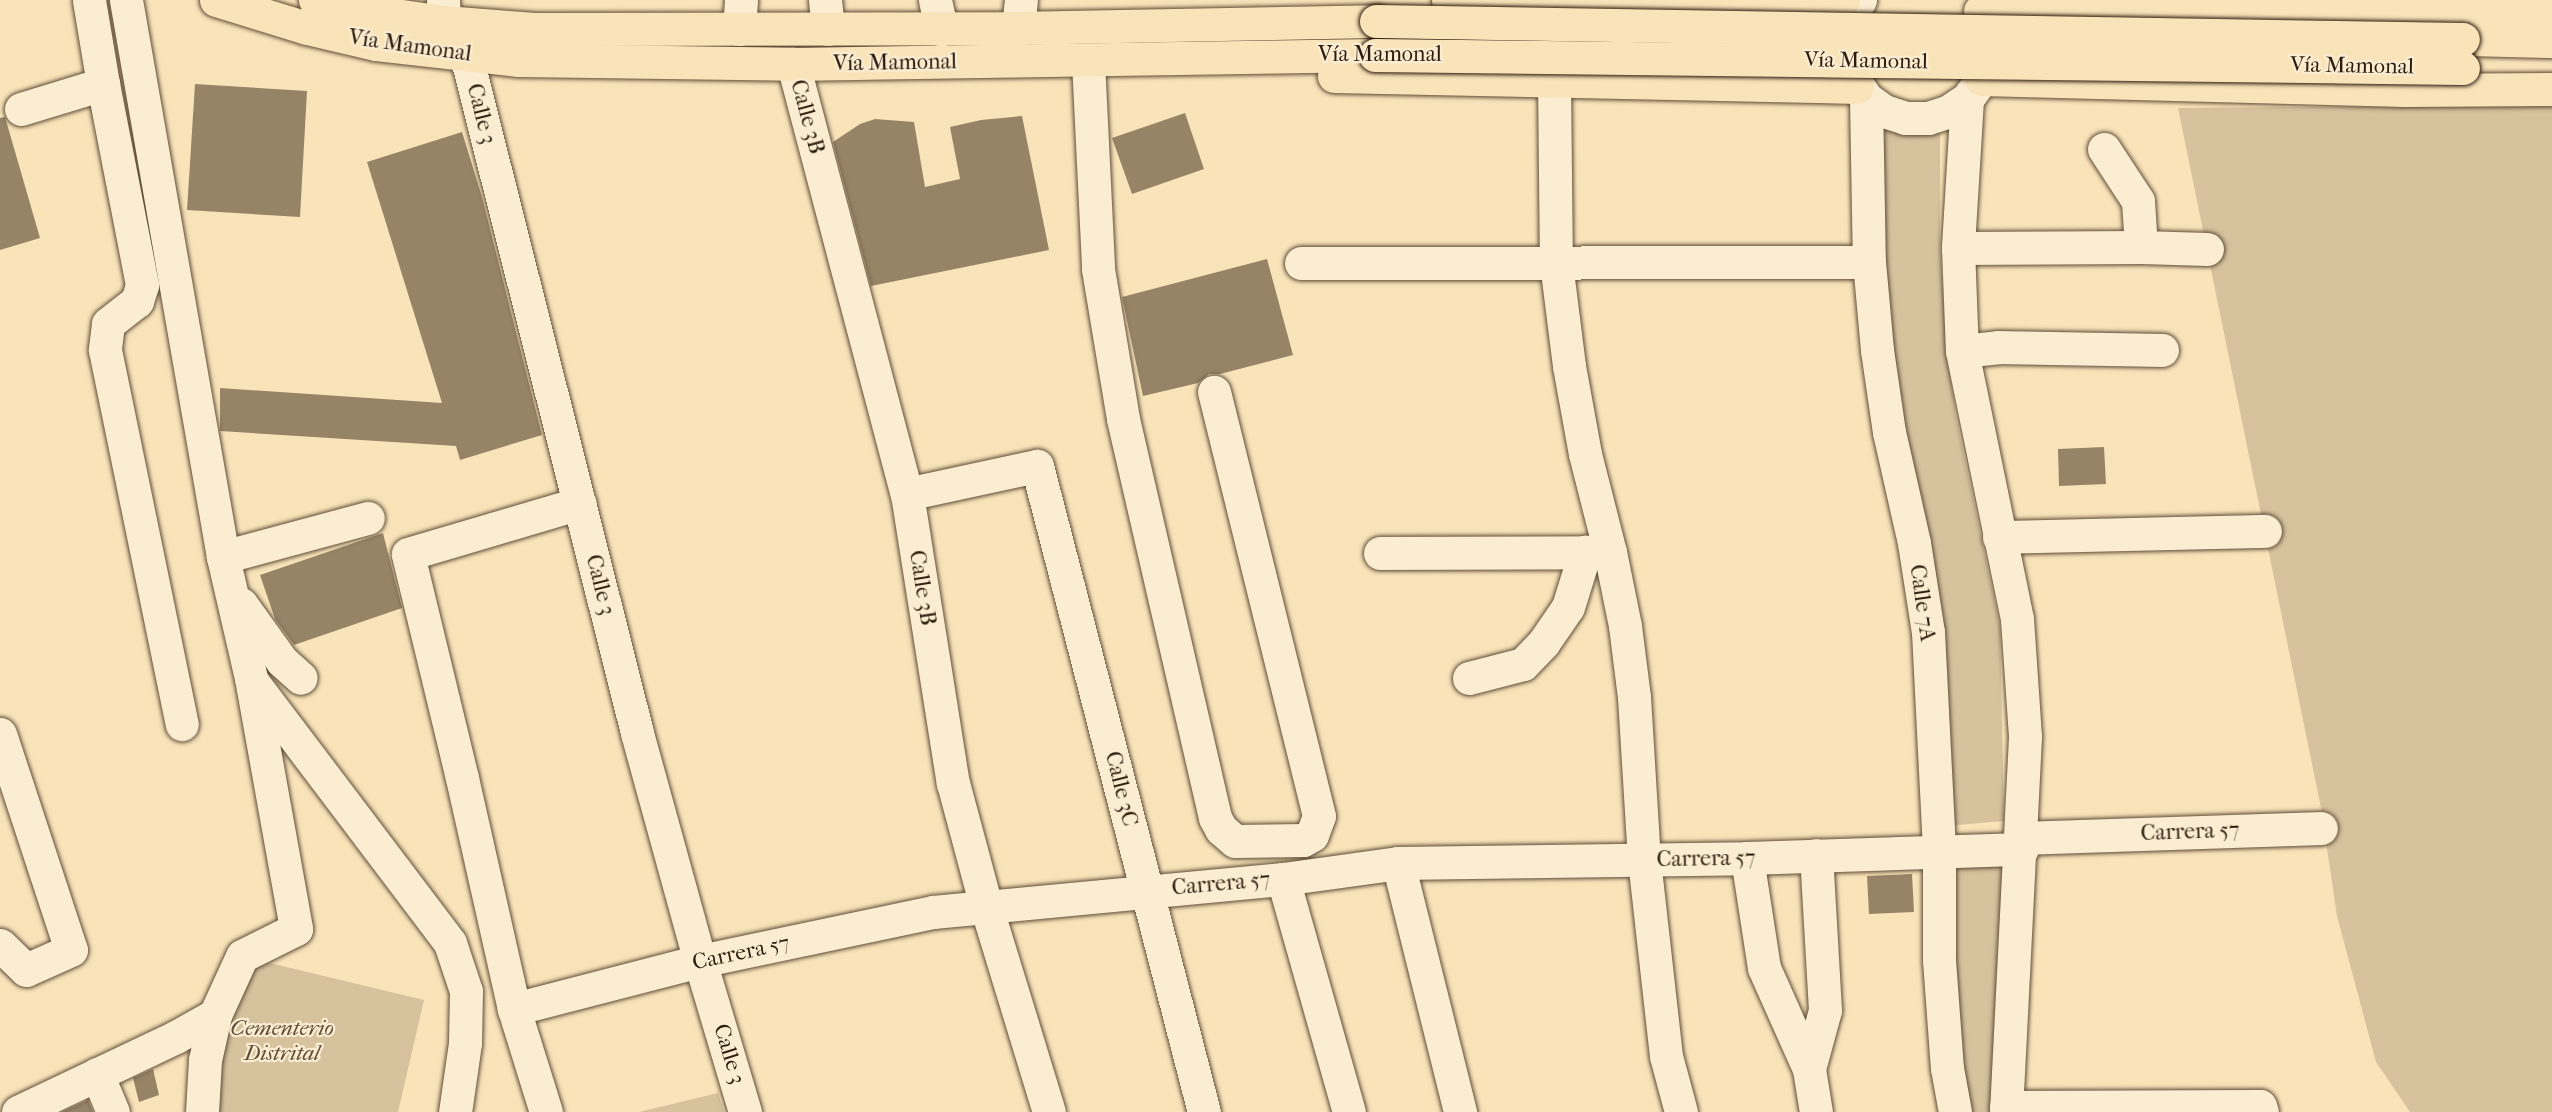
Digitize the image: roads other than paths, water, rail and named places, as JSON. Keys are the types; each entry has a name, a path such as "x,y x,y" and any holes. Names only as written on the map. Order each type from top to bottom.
{"main road":[{"name":"Vía Mamonal","path":"216,0 307,28 376,44 466,56 519,60 793,64 1088,61 1375,54 2463,53 2552,41"},
{"path":"1239,24 1330,0"},
{"path":"1448,0 1833,0"},
{"name":"Vía Mamonal","path":"332,2 444,11 534,30 740,14 1020,14 1239,24 1376,21 2463,53 2552,70"},
{"path":"1976,6 2552,16"},
{"path":"1238,58 1327,76 1554,80 1862,93"},
{"path":"1974,89 2552,89"}],"street":[{"path":"89,0 142,285 137,301 108,324 105,350 182,724"},
{"path":"126,0 223,557 251,678 296,928 242,956 215,1015 205,1060 202,1112"},
{"path":"1860,0 1850,16 1845,34 1844,53 1848,71 1862,93 1884,111 1905,118 1928,118 1949,111 1974,89"},
{"path":"1976,6 1988,33 1988,57 1974,89 1958,248 1962,351 2018,631 2025,738 2022,843 2006,1109 2261,1109"},
{"name":"Calle 3","path":"466,56 637,734 745,1112"},
{"path":"1088,61 1098,269 1115,372 1125,430 1215,818 1221,829 1236,841 1303,840 1312,835 1319,816 1214,392"},
{"name":"Calle 3B","path":"793,64 907,495 953,783 986,906 1049,1112"},
{"path":"1554,80 1556,264 1598,552 1625,626 1634,697 1644,860 1666,1056 1681,1112"},
{"path":"21,109 103,84"},
{"name":"Calle 7A","path":"1862,93 1869,262 1877,350 1889,432 1914,543 1928,632 1939,850 1939,960 1947,1068 1955,1112"},
{"path":"2104,150 2138,201 2141,247"},
{"path":"1958,248 2207,249"},
{"path":"1301,263 1869,262"},
{"path":"1962,351 1998,347 2162,350"},
{"name":"Calle 3C","path":"907,495 1037,466 1204,1112"},
{"path":"546,1112 514,1009 408,554 580,503"},
{"path":"223,557 368,518"},
{"path":"1999,537 2265,531"},
{"path":"1380,553 1598,552"},
{"path":"1469,678 1523,664 1544,642 1568,607 1598,552"},
{"path":"233,593 282,661 301,678"},
{"path":"251,678 450,944 466,991 465,1043 455,1112"},
{"path":"0,945 26,970 71,950 8,792 1,743"},
{"name":"Carrera 57","path":"514,1009 700,961 933,912 1282,879 1398,863 1747,858 1939,850 2022,843 2321,828"},
{"path":"1809,1069 1825,1010 1816,855"},
{"path":"1747,858 1764,968 1809,1069 1816,1112"},
{"path":"1398,863 1460,1112"},
{"path":"1282,879 1349,1112"},
{"path":"18,1112 176,1037 215,1015"},
{"path":"97,1074 113,1112"},
{"path":"0,1108 2,1112"}],"park label":[{"name":"Cementerio Distrital","path":"282,1040"}]}
